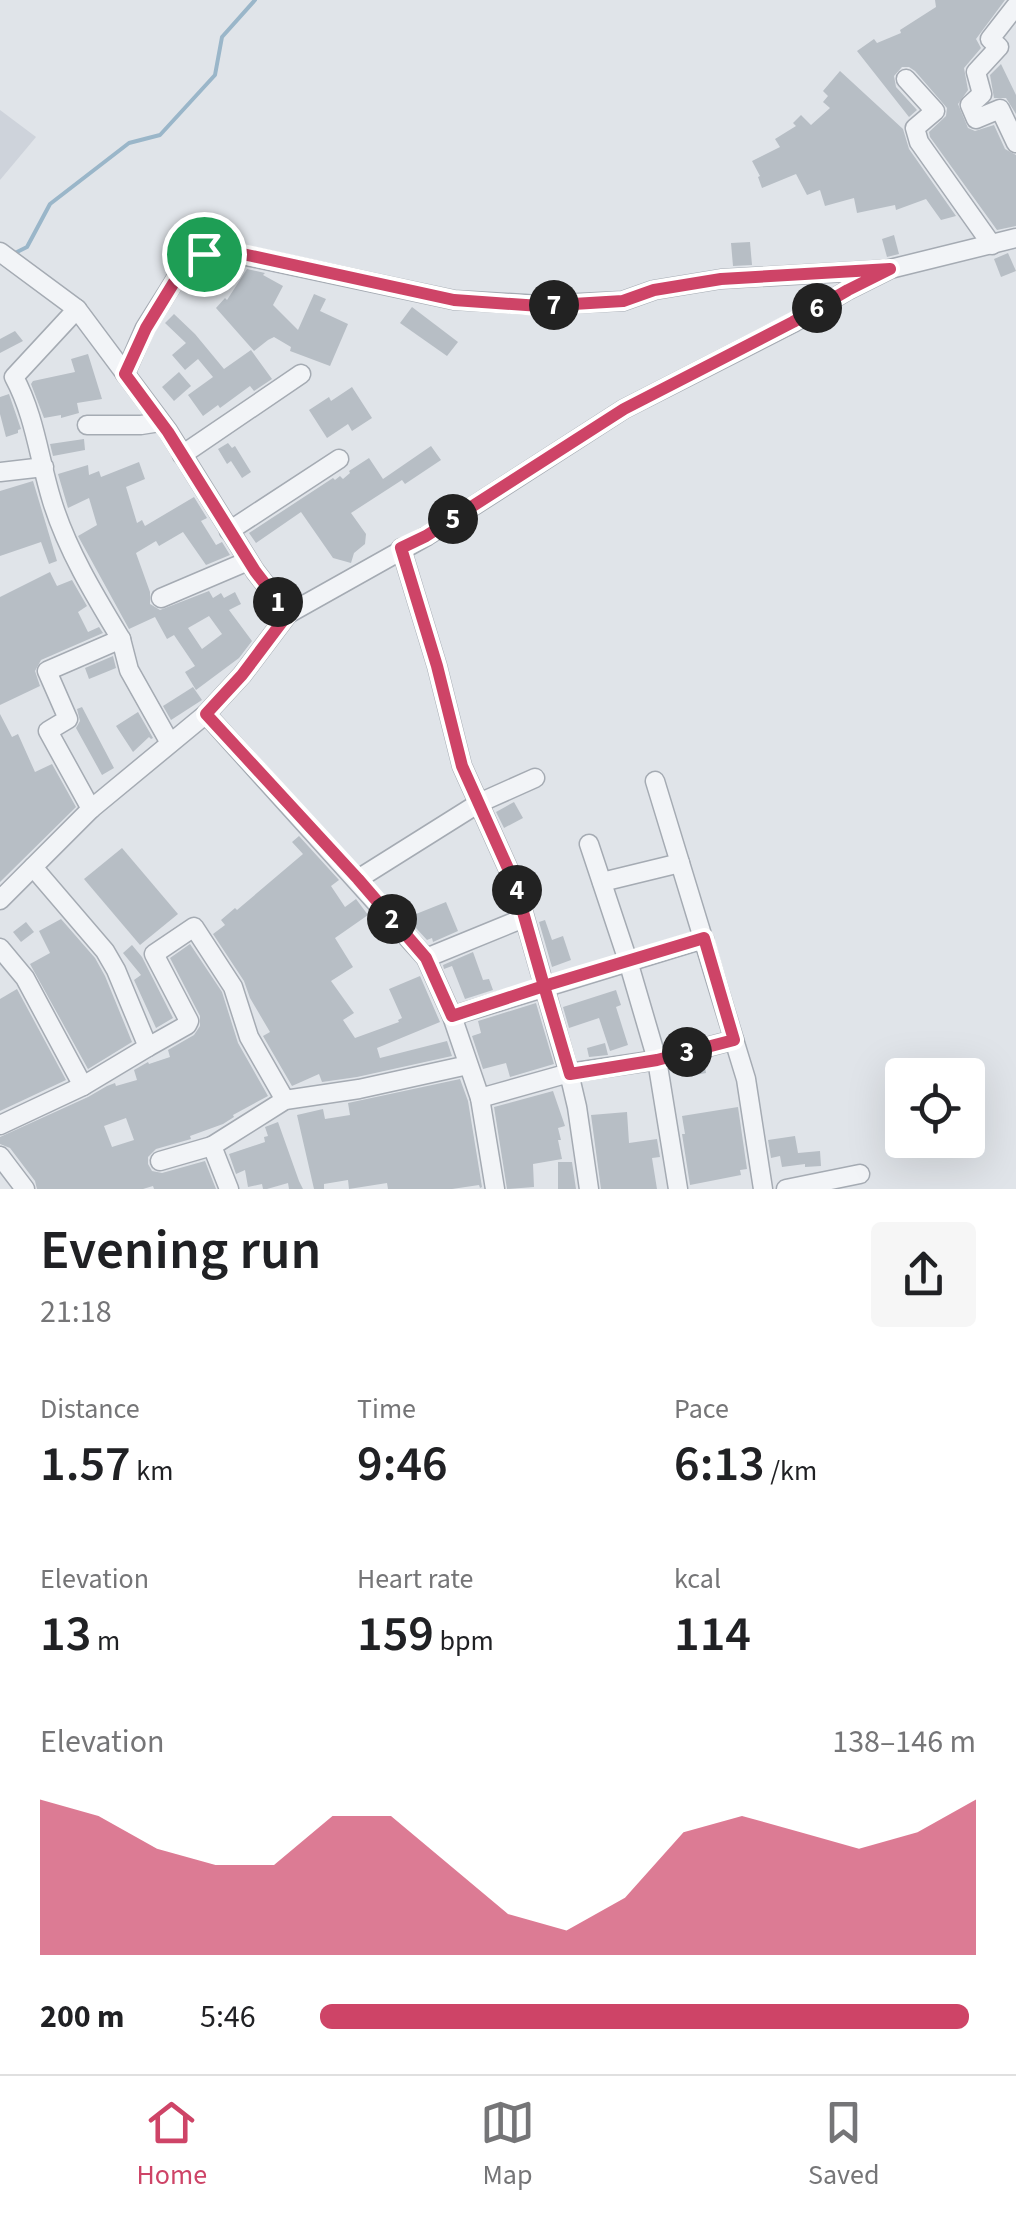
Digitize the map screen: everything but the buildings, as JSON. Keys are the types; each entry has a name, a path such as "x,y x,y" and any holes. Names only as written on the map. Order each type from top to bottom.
{"street":[{"path":"1015,7 990,39 999,47 976,72 982,94 970,105 976,119 1000,109 1016,142"},
{"path":"906,78 935,111 915,128 919,142 992,245"},
{"path":"125,374 146,328 184,266 204,254 223,250 454,300 540,306 623,301 654,290 721,279 890,269 1016,238"},
{"path":"7,257 77,310 160,422 248,560 288,614"},
{"path":"0,900 91,809 206,714 242,675 288,614 426,536 624,409 890,269"},
{"path":"77,310 14,376 36,431 52,502 121,639 129,670 170,743"},
{"path":"182,455 302,374"},
{"path":"87,424 160,422"},
{"path":"229,530 339,459"},
{"path":"0,472 44,467"},
{"path":"401,548 462,766 515,884 570,1074 589,1189"},
{"path":"161,598 248,560"},
{"path":"91,809 48,731 68,719 47,670 121,639"},
{"path":"206,714 426,958 452,1016 480,1098 495,1189"},
{"path":"358,879 480,803 534,778"},
{"path":"655,780 746,1079 763,1189"},
{"path":"589,844 657,1060 678,1189"},
{"path":"602,882 680,863"},
{"path":"33,867 105,952 148,1048"},
{"path":"426,958 524,918"},
{"path":"0,1124 83,1086 187,1025 154,954 194,927 233,986 250,1037 284,1100"},
{"path":"452,1016 704,938"},
{"path":"0,948 24,978 83,1086"},
{"path":"480,1098 570,1074 657,1060 734,1040"},
{"path":"160,1161 212,1146 284,1100 359,1089 468,1065"},
{"path":"212,1146 228,1189"},
{"path":"0,1156 25,1189"},
{"path":"786,1189 860,1174"}],"shaded area":[{"path":"0,110 36,137 0,180"}],"waterway":[{"path":"13,254 27,247 50,204 129,143 160,135 215,75 222,37 255,0"}],"route":[{"path":"204,254 184,266 146,328 125,374 168,432 255,571 288,614 265,647 206,714 426,958 452,1016 544,986 570,1074 657,1060 734,1040 704,938 544,986 515,884 462,766 401,548 426,536 624,409 890,269 721,279 654,290 623,301 540,306 454,300 223,250 204,254"}]}
